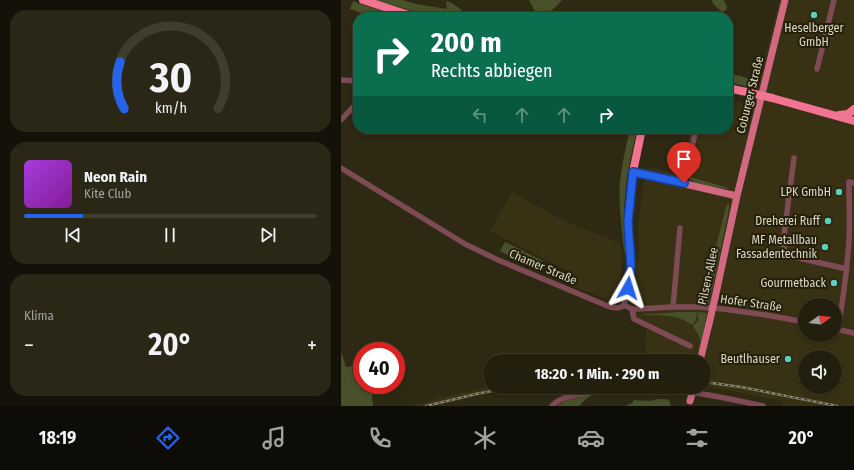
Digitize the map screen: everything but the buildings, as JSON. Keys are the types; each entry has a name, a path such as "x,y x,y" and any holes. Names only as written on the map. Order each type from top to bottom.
{"highway":[{"path":"363,0 400,12"},
{"path":"733,89 772,98 854,121"},
{"path":"833,115 848,114 854,109"},
{"path":"633,172 641,134"}],"main road":[{"name":"Coburger Straße","path":"737,196 785,0"},
{"path":"633,172 737,196"},
{"name":"Pilsen-Allee","path":"702,354 737,196"},
{"path":"689,404 692,394"}],"street":[{"path":"817,69 834,0"},
{"path":"341,80 353,81"},
{"path":"341,120 353,107"},
{"path":"684,183 695,134"},
{"path":"794,158 783,243 785,251 790,256 847,269"},
{"name":"Chamer Straße","path":"341,168 465,244 493,258 610,307 618,308 624,305"},
{"path":"624,305 630,273 631,256 628,222 633,172"},
{"path":"842,307 847,269 849,182 854,183"},
{"path":"673,307 680,228"},
{"name":"Hofer Straße","path":"624,305 632,309 673,307 723,309 798,321"},
{"path":"632,309 635,319 690,346"},
{"path":"842,331 854,334"},
{"path":"552,406 560,400 574,395 600,391 636,389 681,391 718,396 763,406"}],"shaded area":[{"path":"779,0 854,0 854,406 782,406 782,401 711,388 711,354 646,354 646,328 635,321 633,300 639,250 638,223 646,166 681,175 690,134 733,134 733,101 753,105"},
{"path":"512,192 566,222 621,243 622,276 621,287 617,298 611,300 606,299 570,285 575,275 490,231"},
{"path":"483,388 483,394 485,394 433,406 412,406"}],"green space":[{"path":"375,0 403,0 416,4 447,9 446,1 452,3 464,12 416,12"},
{"path":"529,0 562,0 549,12 535,12"},
{"path":"712,0 724,0 727,9 722,12 713,4"},
{"path":"353,1 386,12 359,12 350,9"},
{"path":"733,75 741,76 758,83 757,89 733,83"},
{"path":"629,134 636,134 627,175 624,207 626,252 624,251 619,198 620,181"},
{"path":"689,177 726,187 729,189 694,182"},
{"path":"728,204 728,214 709,304 705,304 703,298"},
{"path":"505,242 524,251 519,261 500,251"},
{"path":"525,252 543,261 538,271 520,262"},
{"path":"697,312 696,320 692,325 686,321 673,317 638,315"},
{"path":"698,312 707,313 701,343 693,326 698,321"},
{"path":"341,353 346,367 353,366 353,394 372,394 373,406 341,406"},
{"path":"592,395 579,406 557,406 567,400"},
{"path":"659,399 669,400 671,406 625,406 632,403 634,400 649,401"}],"railway":[{"path":"711,383 741,387 837,406"},
{"path":"426,406 483,393"}],"place":[{"name":"Heselberger GmbH","path":"814,15"},
{"name":"LPK GmbH","path":"839,192"},
{"name":"Dreherei Ruff","path":"828,221"},
{"name":"MF Metallbau Fassadentechnik","path":"825,247"},
{"name":"Gourmetback","path":"834,283"},
{"name":"Beutlhauser","path":"788,359"}],"route":[{"path":"628,288 631,266 628,222 633,172 684,183"}]}
